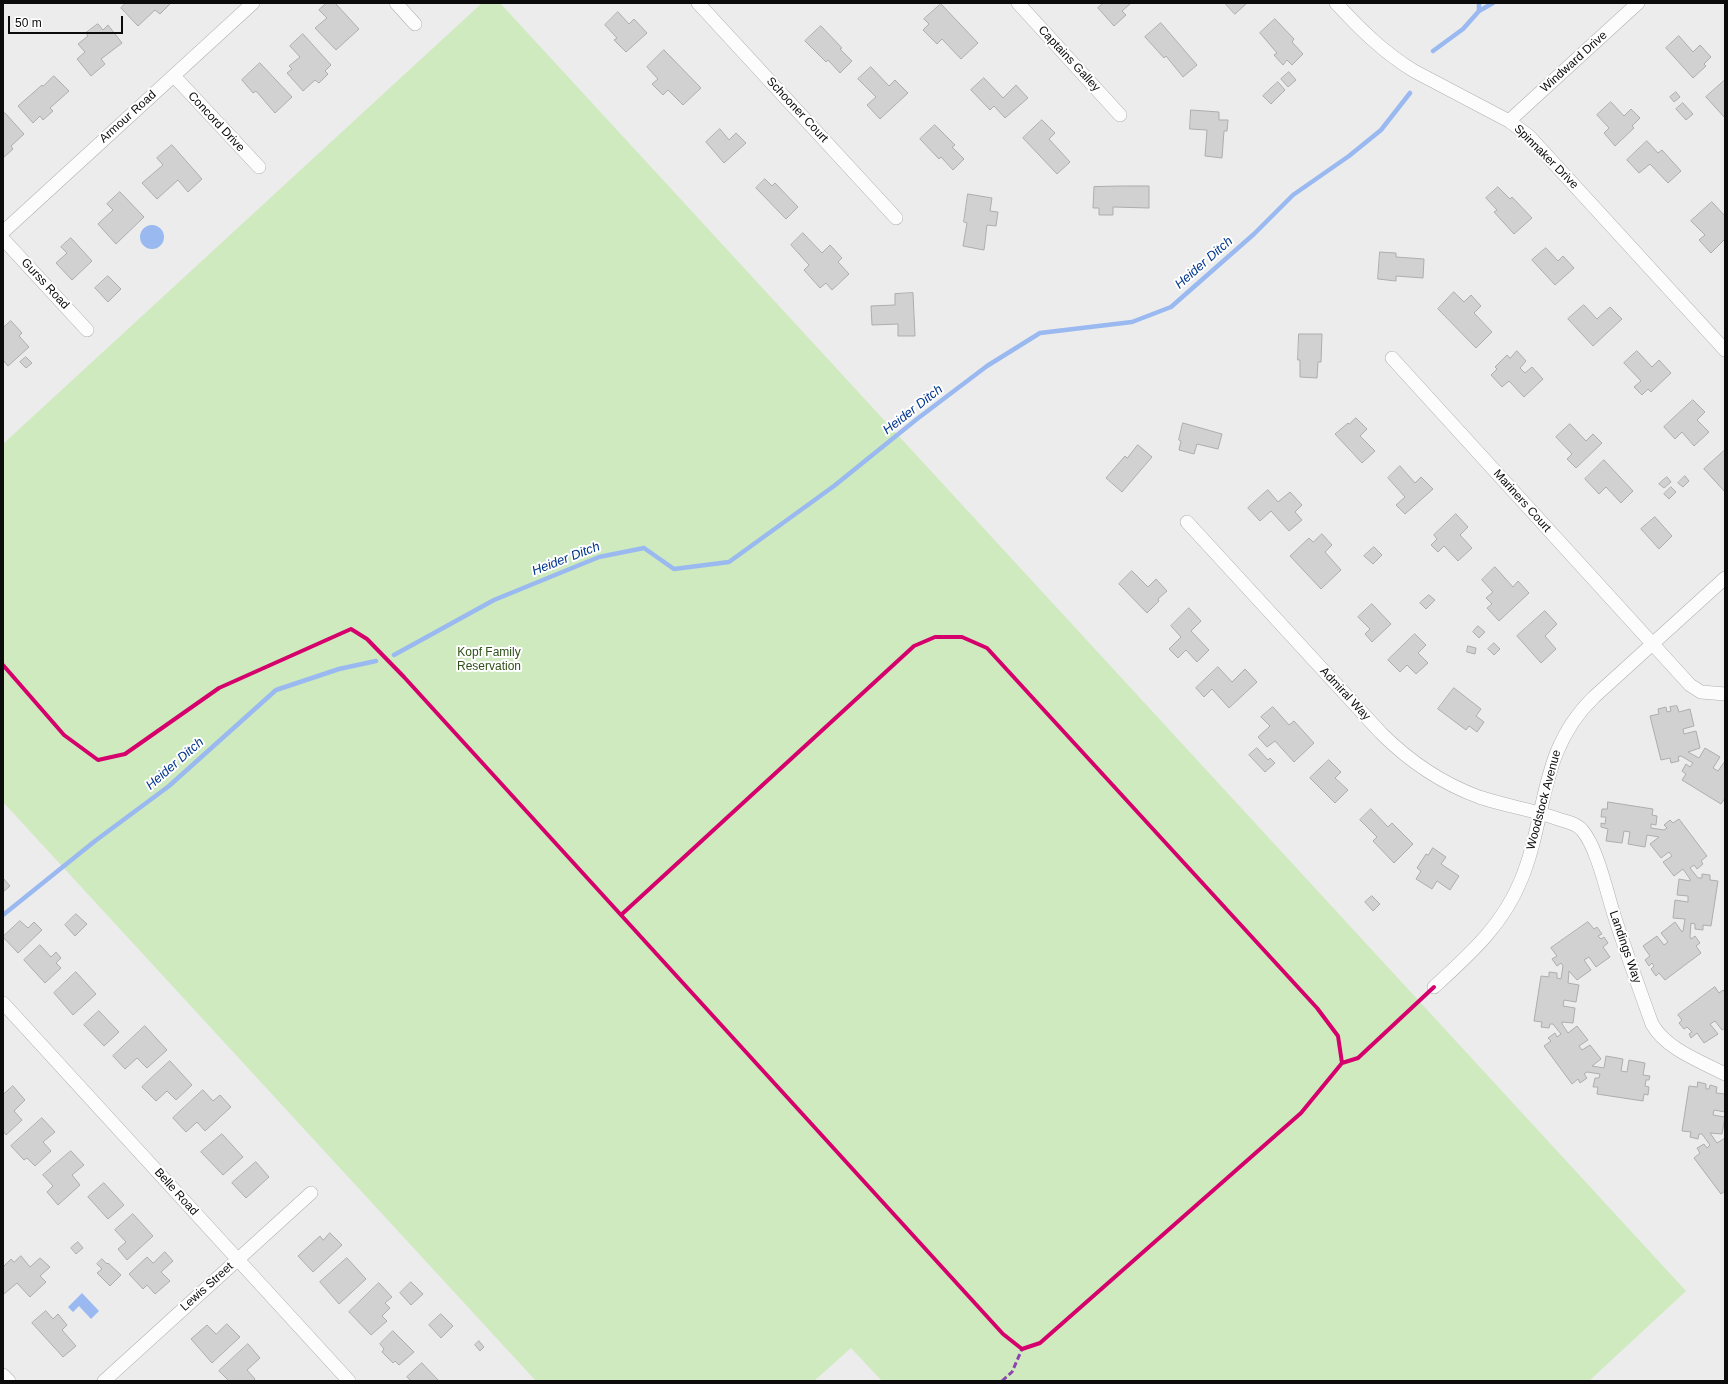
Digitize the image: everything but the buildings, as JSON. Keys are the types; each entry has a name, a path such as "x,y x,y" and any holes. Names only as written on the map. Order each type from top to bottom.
{"street":[{"name":"Armour Road","path":"3,232 253,3"},
{"path":"396,3 414,24"},
{"name":"Schooner Court","path":"698,3 896,218"},
{"name":"Captains Galley","path":"1018,3 1120,115"},
{"name":"Spinnaker Drive","path":"1336,3 1362,32 1399,61 1414,71 1509,121 1529,136 1725,350"},
{"name":"Windward Drive","path":"1509,121 1638,3"},
{"name":"Concord Drive","path":"174,76 259,167"},
{"name":"Gurss Road","path":"3,239 87,330"},
{"name":"Mariners Court","path":"1392,358 1652,644"},
{"name":"Admiral Way","path":"1187,522 1381,733 1411,760 1444,782 1462,791 1495,802 1540,812"},
{"name":"Woodstock Avenue","path":"1434,987 1484,939 1505,911 1514,896 1527,864 1552,762 1569,727 1584,706 1725,578"},
{"path":"1652,644 1690,685 1701,692 1725,694"},
{"name":"Landings Way","path":"1540,812 1576,825 1582,830 1588,840 1595,856 1625,951 1656,1032 1671,1045 1725,1074"},
{"name":"Belle Road","path":"3,1003 349,1381"},
{"name":"Lewis Street","path":"104,1381 312,1193"},
{"path":"3,1375 9,1381"}],"green space":[{"name":"Kopf Family Reservation","path":"482,3 500,3 1686,1291 1589,1381 882,1381 851,1348 814,1381 536,1381 3,802 3,444"}],"water":[{"path":"152,225 157,226 163,232 163,242 157,248 152,249 147,248 141,242 140,237 141,232 147,226"},
{"path":"82,1293 99,1311 91,1319 79,1306 73,1312 68,1307"}],"waterway":[{"name":"Heider Ditch","path":"1433,51 1463,29 1479,11 1479,3"},
{"path":"1479,11 1493,3"},
{"name":"Heider Ditch","path":"394,655 494,600 599,557 644,548 674,569 729,562 834,486 917,419 987,366 1040,333 1132,322 1171,307 1254,234 1293,195 1349,156 1381,130 1410,93"},
{"name":"Heider Ditch","path":"3,915 95,841 169,786 276,690 339,669 376,661"}],"marked path":[{"path":"1002,1381 1012,1372 1022,1349"}],"cycle path":[{"path":"3,665 64,735 98,760 125,754 219,688 351,629 367,639 404,677 1003,1334 1022,1349 1040,1343 1301,1113 1342,1063 1338,1036 1317,1008 987,648 962,637 935,637 914,646 621,915"},
{"path":"1342,1063 1358,1058 1434,987"}]}
